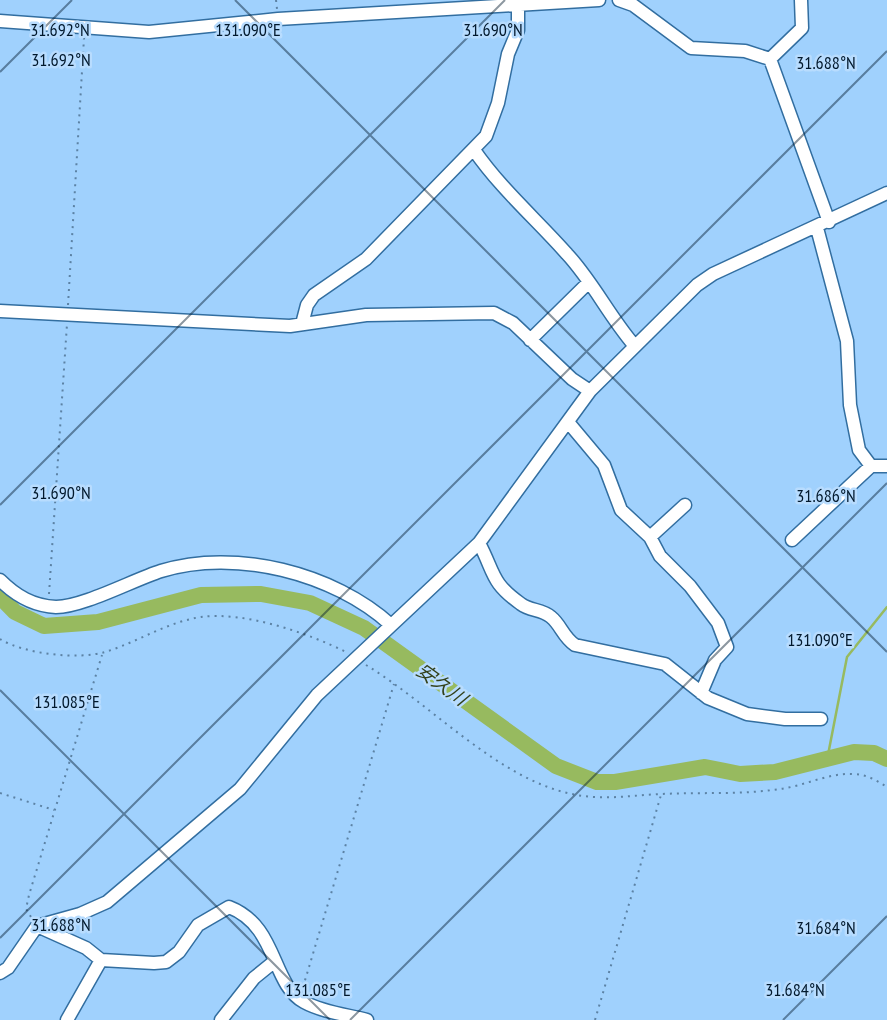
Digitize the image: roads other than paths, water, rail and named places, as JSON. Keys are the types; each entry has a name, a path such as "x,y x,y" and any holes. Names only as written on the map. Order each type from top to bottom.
{"street":[{"path":"0,21 149,32 278,19 599,0"},
{"path":"619,0 633,5 691,48 745,51 770,59"},
{"path":"770,59 802,28 801,0"},
{"path":"302,324 307,305 314,295 366,259 486,136 498,103 508,54 518,30 518,3"},
{"path":"770,59 823,225 847,341 850,405 859,450 871,466"},
{"path":"474,150 499,184 566,253 589,282 612,319 634,345"},
{"path":"0,973 8,968 37,926 80,914 107,902 240,789 317,695 479,543 590,391 678,302 713,274 887,193"},
{"path":"530,340 589,282"},
{"path":"0,311 302,324 366,315 494,313 513,323 572,379 590,391"},
{"path":"568,422 604,465 621,510 650,537 660,556 690,586 724,633 727,647 715,660 701,693"},
{"path":"792,540 871,466 887,466"},
{"path":"650,537 685,505"},
{"path":"479,543 495,582 524,607 538,610 554,619 563,635 575,645 665,664 701,693 747,714 785,719 821,719"},
{"path":"0,580 11,591 36,605 49,606 74,602 180,566 228,562 283,569 312,579 391,625"},
{"path":"37,926 86,948 101,960 166,961 179,952 198,925 229,907 240,911 268,939 275,961 288,985 304,1002 367,1020"},
{"path":"67,1020 101,960"},
{"path":"220,1020 254,978 275,961"}],"waterway":[{"name":"安久川","path":"0,597 15,612 44,626 98,622 201,595 261,594 310,603 364,628 556,766 597,782 615,782 705,767 740,774 775,772 854,752 874,753 887,759"},
{"path":"827,760 847,657 887,607"}]}
